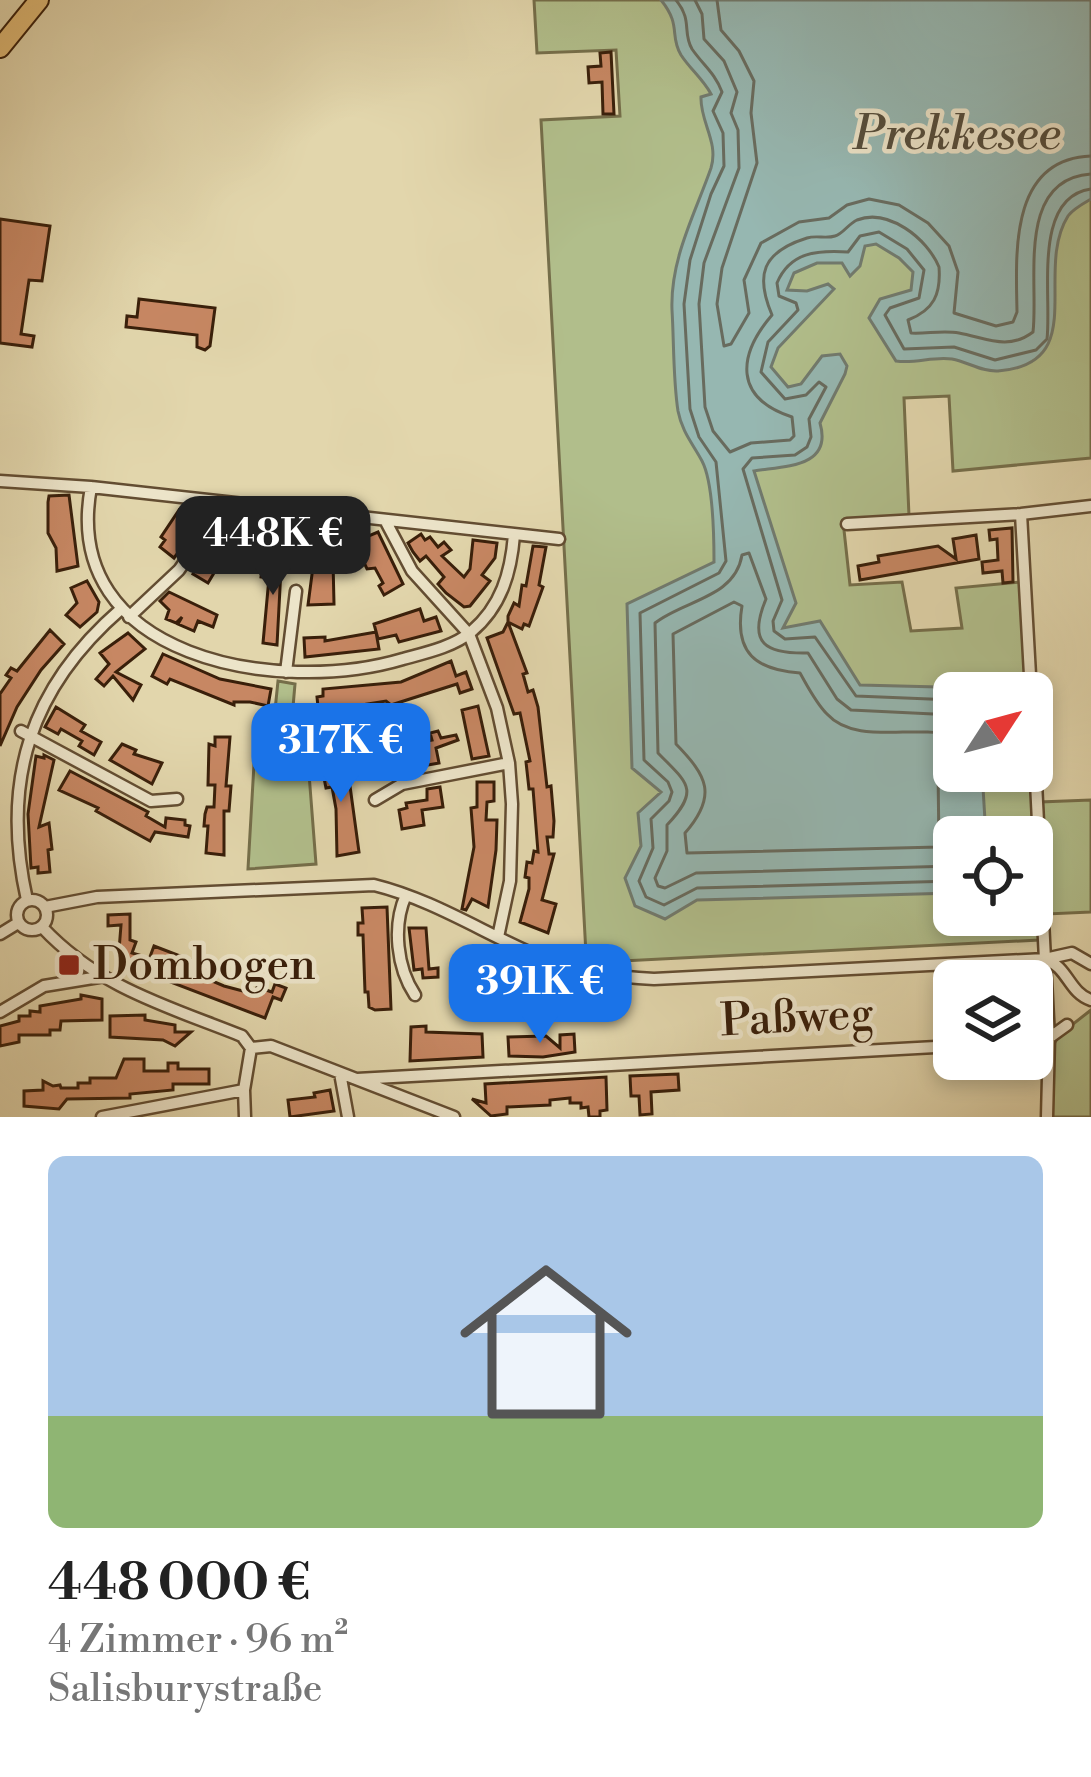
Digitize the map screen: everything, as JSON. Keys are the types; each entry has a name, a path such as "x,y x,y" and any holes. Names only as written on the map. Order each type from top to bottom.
{"main road":[{"path":"0,48 39,0"}],"street":[{"path":"0,481 560,539"},
{"path":"91,487 85,536 94,569 125,613 155,635 200,655 286,672 363,670 470,634 490,612 506,582 514,535"},
{"path":"27,900 6,845 5,820 21,731 44,687 68,659 179,570 226,503"},
{"path":"847,524 1091,506"},
{"path":"1021,514 1030,672"},
{"path":"386,520 412,571 470,634 496,708 509,763 511,859 498,937"},
{"path":"286,672 296,591"},
{"path":"21,731 152,801 177,799"},
{"path":"375,800 402,784 509,763"},
{"path":"1037,792 1045,958"},
{"path":"45,907 97,897 374,885 583,971 655,979 1072,953 1091,964"},
{"path":"406,895 400,908 400,945 403,977 415,995"},
{"path":"27,900 45,907 47,918 42,927 34,931 18,923 19,906 27,900"},
{"path":"0,934 18,923"},
{"path":"42,927 74,960 99,977 242,1036 251,1048 245,1117"},
{"path":"1045,958 1058,963 1078,995 1091,1000"},
{"path":"0,1012 44,986 99,977"},
{"path":"1053,1035 1067,1025"},
{"path":"251,1048 271,1046 454,1117"},
{"name":"Paßweg","path":"357,1079 933,1047"},
{"path":"340,1073 348,1117"},
{"path":"1047,1117 1048,1080"},
{"path":"102,1117 244,1090"}],"green space":[{"path":"534,0 1091,0 1091,458 953,471 949,396 904,398 909,516 843,521 850,585 902,582 911,631 962,628 956,588 1022,582 1026,672 933,672 933,792 1032,792 1033,816 933,816 933,936 1039,936 1039,940 622,961 586,954 541,120 620,116 616,50 537,53"},
{"path":"278,681 295,684 291,730 306,735 316,864 248,869 256,729 273,730"},
{"path":"1091,800 1091,912 1053,914 1053,816 1041,816 1040,802"},
{"path":"1091,1010 1091,1117 1051,1117 1053,1046 1059,1035"}],"water":[{"name":"Prekkesee","path":"661,0 1091,0 1091,199 1068,216 1059,238 1052,334 1043,352 1026,365 998,371 952,359 896,361 869,318 880,299 911,290 913,272 876,244 865,246 860,266 850,276 842,263 817,263 794,273 787,290 807,291 828,284 834,289 778,348 771,367 788,387 801,384 822,356 840,354 847,366 820,423 822,438 813,457 754,471 796,603 783,628 820,621 860,685 933,687 933,792 983,792 985,816 933,816 933,894 697,900 665,919 635,906 625,878 641,846 638,813 661,792 632,768 627,604 714,562 709,482 678,411 672,310 679,255 713,159 701,97 711,94 681,55"}],"building":[{"path":"611,52 614,114 603,114 602,82 589,83 588,67 601,66 600,53"},
{"path":"0,219 50,226 42,281 29,280 21,334 34,336 32,347 0,343"},
{"path":"139,299 215,308 210,346 205,350 197,347 197,335 126,327 127,316 137,317"},
{"path":"69,495 78,566 57,571 56,548 48,533 48,502 49,496"},
{"path":"186,508 203,519 174,558 160,547 165,540 161,537 179,510 183,513"},
{"path":"240,517 253,525 242,543 232,543 208,583 193,574 219,535 224,538"},
{"path":"353,527 362,527 364,538 378,532 403,584 384,595 375,568 367,569 355,543"},
{"path":"1012,528 1013,582 1003,583 1002,571 983,573 982,562 998,560 997,539 990,540 989,530"},
{"path":"421,534 438,547 444,542 451,550 442,556 464,577 470,569 473,540 497,543 495,558 482,575 490,581 470,606 464,607 446,593 438,584 444,577 426,556 420,561 413,552 408,543"},
{"path":"976,535 979,559 860,580 858,566 879,562 878,556 938,546 956,559 953,539"},
{"path":"533,546 546,547 539,585 543,587 529,626 524,624 522,629 508,622 508,616 514,603 519,606"},
{"path":"263,558 287,560 286,569 281,569 277,645 263,643 269,578 261,577"},
{"path":"314,559 333,561 334,604 308,605"},
{"path":"87,581 99,602 97,612 80,627 66,615 77,603 71,588"},
{"path":"169,592 217,615 213,627 198,621 194,631 178,624 182,617 176,623 166,619 169,610 160,601"},
{"path":"420,609 424,621 436,617 441,631 399,642 396,635 378,639 374,624"},
{"path":"508,622 527,673 523,674 528,692 533,690 538,707 547,787 551,786 553,837 547,837 549,854 554,854 542,900 556,904 548,933 520,922 529,889 527,862 532,863 534,851 538,852 526,762 530,761 520,713 514,714 487,638 503,632"},
{"path":"50,630 64,644 17,707 0,746 0,694 11,678 6,675 11,668 17,671"},
{"path":"376,632 379,649 305,657 304,638 325,637 325,641"},
{"path":"128,633 145,649 116,672 141,685 133,700 113,676 104,686 96,679 109,664 100,653"},
{"path":"163,654 220,679 271,689 268,706 234,705 170,679 167,684 152,676"},
{"path":"451,661 456,676 466,672 472,689 460,693 457,684 391,705 386,701 355,706 356,715 339,717 338,712 325,713 324,706 318,707 317,697 323,696 323,689 401,682"},
{"path":"478,706 489,756 472,759 462,710"},
{"path":"56,707 101,742 94,755 61,729 58,734 45,727"},
{"path":"438,731 441,738 456,735 458,740 436,748 439,763 366,776 362,755 416,747 416,743 432,740 430,733"},
{"path":"215,737 230,737 224,855 206,853 205,814 207,807 214,807 215,785 208,785 209,744 215,746"},
{"path":"122,744 136,750 134,754 162,763 152,784 110,760"},
{"path":"340,754 344,782 349,781 350,786 359,852 337,856 336,809 320,758"},
{"path":"36,756 54,760 39,827 49,823 52,849 48,850 50,872 38,873 38,867 31,868 28,814"},
{"path":"70,771 148,812 146,816 165,827 166,818 185,820 190,826 188,837 155,832 150,841 121,825 59,790"},
{"path":"477,782 494,782 494,801 487,802 486,820 497,820 496,850 488,907 472,899 466,910 462,909 474,847 471,808 477,807"},
{"path":"440,787 443,807 422,810 424,825 402,829 399,810 407,808 406,803 427,800 427,789"},
{"path":"387,907 391,1009 375,1010 369,1007 365,992 363,935 358,935 358,923 363,923 362,908"},
{"path":"130,914 130,940 136,942 132,953 139,955 133,969 118,963 121,925 108,926 108,915"},
{"path":"409,928 426,928 429,969 438,968 438,977 423,978 422,969 414,970"},
{"path":"154,946 209,967 205,978 224,986 254,994 257,987 272,992 275,984 286,988 281,1000 273,997 265,1018 152,975 156,965 148,962"},
{"path":"81,995 102,999 102,1020 61,1021 60,1030 50,1030 50,1035 19,1035 19,1042 0,1046 0,1026 30,1016 30,1011 40,1012 40,1006 81,999"},
{"path":"145,1015 145,1020 175,1025 175,1032 191,1032 175,1046 163,1040 110,1037 110,1016"},
{"path":"426,1026 426,1032 482,1034 483,1057 410,1061 411,1027"},
{"path":"574,1034 575,1052 509,1056 508,1037 546,1036 560,1048 560,1035"},
{"path":"124,1059 144,1059 144,1071 168,1071 168,1063 178,1063 178,1069 209,1069 209,1084 173,1084 173,1090 130,1094 130,1098 67,1099 59,1109 24,1106 24,1091 43,1090 43,1081 78,1088 78,1083 90,1083 90,1078 116,1078"},
{"path":"678,1074 679,1090 651,1092 652,1114 640,1115 639,1096 631,1096 630,1076"},
{"path":"606,1077 607,1110 600,1111 600,1117 589,1117 588,1107 570,1103 570,1098 550,1100 550,1105 507,1107 507,1114 491,1116 472,1099 486,1103 485,1084"},
{"path":"330,1090 334,1111 290,1117 288,1100"}],"place":[{"name":"Dombogen","path":"69,965"}]}
